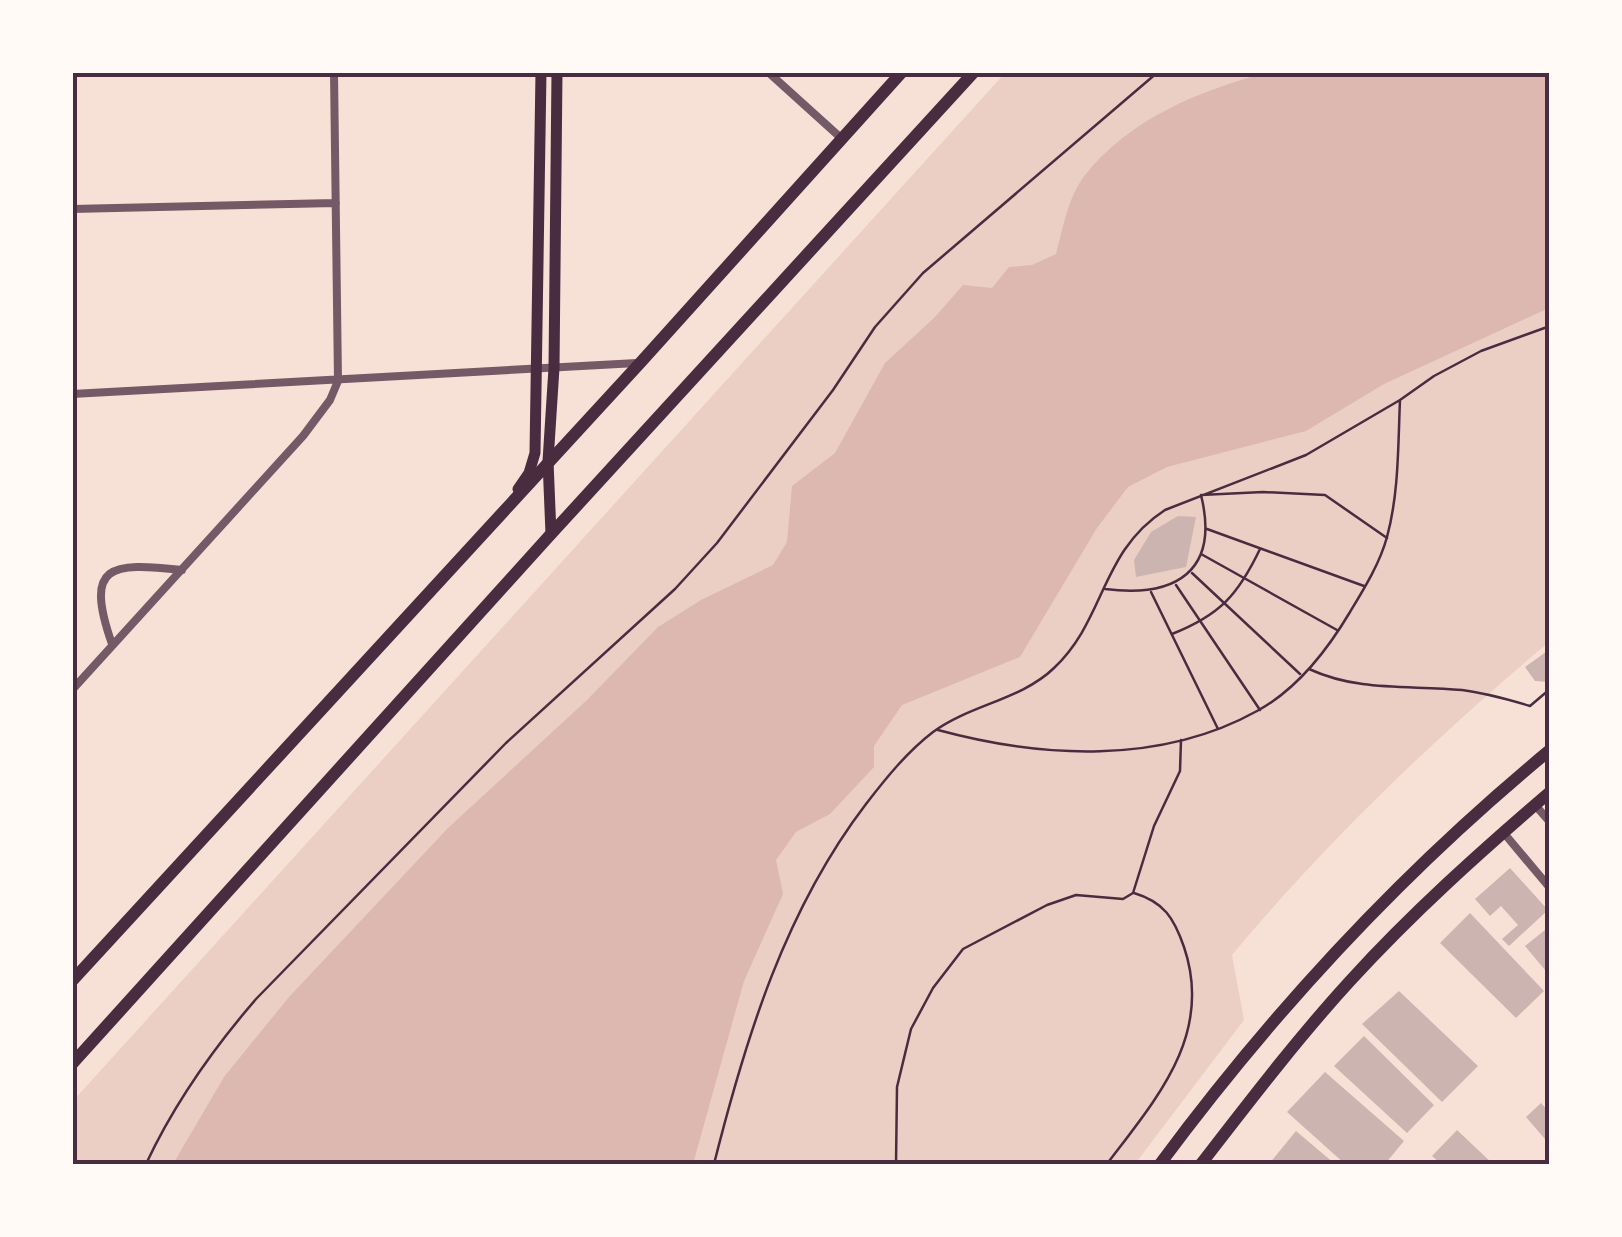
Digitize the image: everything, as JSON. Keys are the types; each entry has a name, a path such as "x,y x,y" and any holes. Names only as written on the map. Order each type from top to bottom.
{"main road":[{"path":"505,509 529,473 535,453 541,72"},
{"path":"551,534 548,461 554,368 558,72"},
{"path":"72,981 902,72"},
{"path":"72,1064 974,72"},
{"path":"1160,1164 1262,1033 1342,944 1458,829 1550,750"},
{"path":"1201,1164 1348,982 1446,884 1550,792"}],"street":[{"path":"72,690 303,436 330,400 338,381 334,72"},
{"path":"768,72 841,138"},
{"path":"72,209 336,203"},
{"path":"72,394 641,362"},
{"path":"112,644 100,597 103,579 116,568 137,565 182,570"},
{"path":"1535,805 1550,822"},
{"path":"1503,832 1550,888"}],"path":[{"path":"146,1164 218,1043 256,999 506,743 674,589 717,543 834,390 875,327 923,272 1158,72"},
{"path":"714,1164 756,1014 806,896 840,837 883,781 937,730 1010,696 1052,670 1090,620 1120,554 1145,523 1165,510 1306,454 1481,351 1550,326"},
{"path":"937,730 986,743 1093,752 1148,747 1181,739 1218,729 1260,710 1302,676 1339,631 1366,586 1387,538 1400,400"},
{"path":"1201,495 1263,492 1325,496 1387,538"},
{"path":"1103,588 1150,591 1176,584 1191,572 1201,554 1207,529 1201,495"},
{"path":"1207,529 1366,586"},
{"path":"1172,634 1199,623 1226,604 1246,578 1261,548"},
{"path":"1201,554 1339,631"},
{"path":"1191,572 1302,676"},
{"path":"1176,584 1260,710"},
{"path":"1150,591 1218,729"},
{"path":"1308,668 1366,687 1459,690 1530,706 1550,688"},
{"path":"896,1164 897,1087 911,1029 933,988 963,949 1047,904 1076,895 1123,898 1132,893 1154,826 1180,771 1181,739"},
{"path":"1107,1164 1160,1094 1187,1042 1191,985 1188,958 1179,932 1169,911 1152,898 1132,893"},
{"path":"72,1158 80,1164"}],"shaded area":[{"path":"1270,72 1549,73 1549,308 1384,384 1306,431 1167,467 1128,487 1097,528 1020,657 902,705 874,746 874,767 830,814 796,832 776,860 783,894 744,981 693,1164 173,1164 224,1077 289,997 448,828 587,700 658,627 701,600 773,565 787,542 792,486 835,453 885,363 963,285 992,288 1009,267 1032,265 1056,254 1074,193 1085,175 1103,155 1145,122 1193,97"},
{"path":"1005,73 1549,73 1549,642 1384,791 1232,955 1244,1020 1135,1164 73,1164 72,1102"}],"building":[{"path":"1178,516 1196,517 1186,567 1136,577 1134,560 1151,532"},
{"path":"1550,649 1550,682 1535,681 1525,667"},
{"path":"1510,868 1548,910 1509,946 1502,939 1518,925 1501,906 1490,916 1475,899"},
{"path":"1470,913 1544,991 1516,1018 1440,943"},
{"path":"1550,926 1550,976 1525,946"},
{"path":"1399,991 1478,1066 1442,1102 1362,1024"},
{"path":"1364,1036 1434,1105 1407,1133 1334,1066"},
{"path":"1325,1072 1404,1141 1385,1164 1345,1164 1287,1112"},
{"path":"1541,1103 1550,1113 1550,1145 1526,1117"},
{"path":"1457,1130 1493,1164 1441,1164 1432,1156"},
{"path":"1296,1131 1335,1164 1269,1164"}]}
